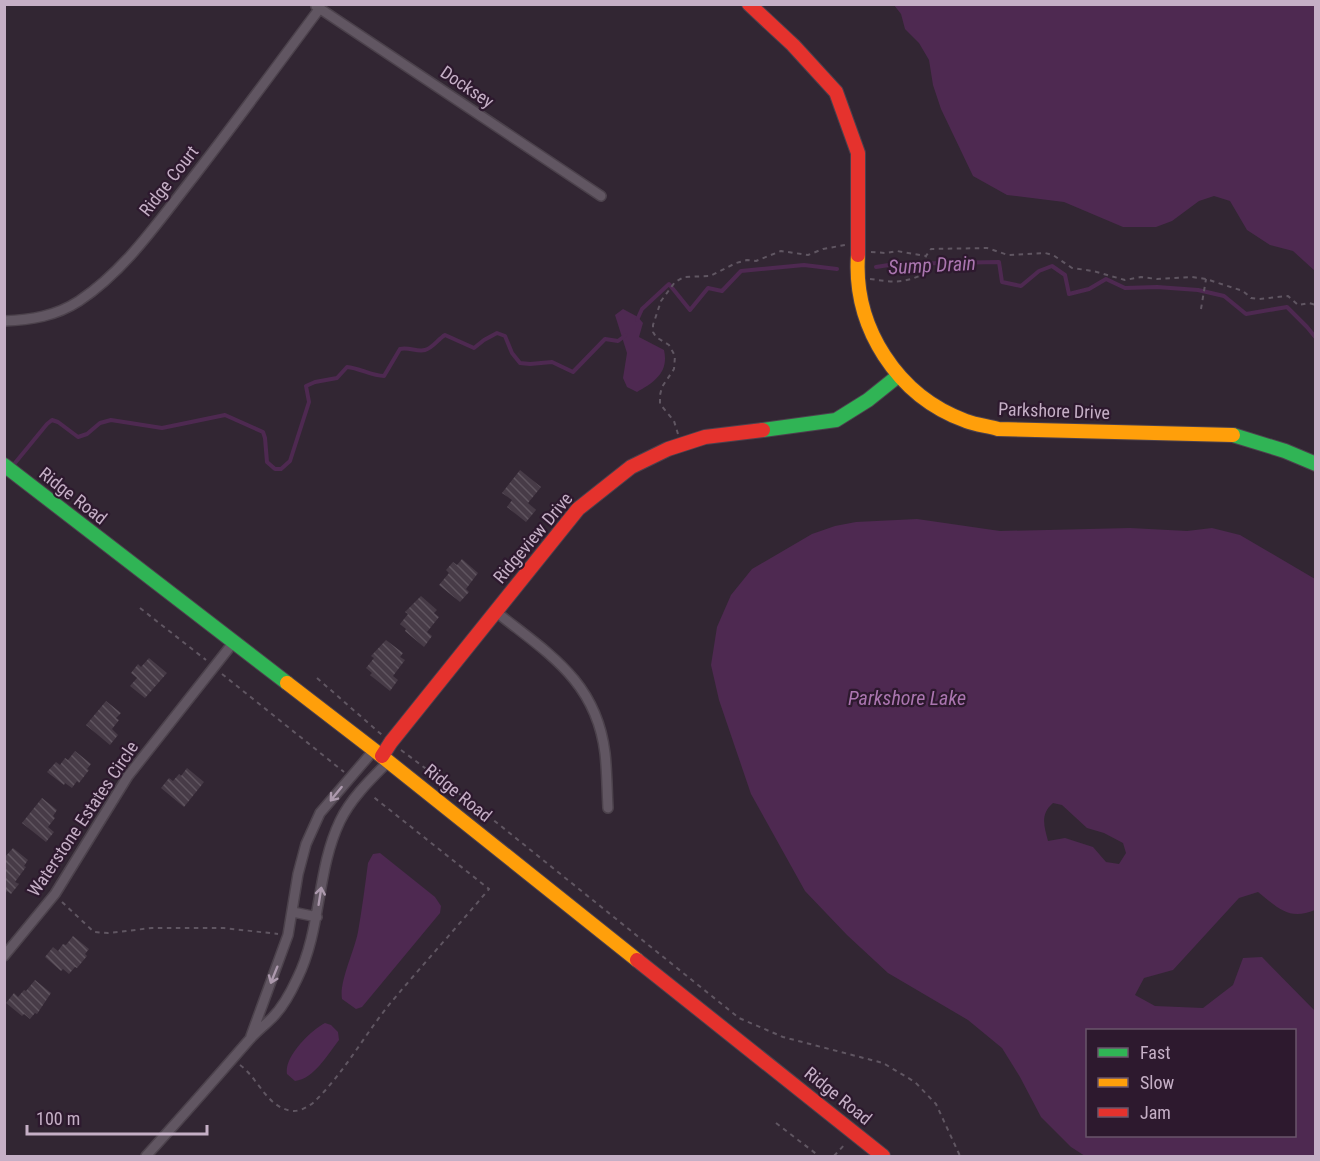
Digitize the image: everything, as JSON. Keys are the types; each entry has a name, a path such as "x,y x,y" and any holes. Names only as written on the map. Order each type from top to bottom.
{"street":[{"name":"Parkshore Drive","path":"749,4 793,45 836,92 858,153 856,277 861,306 876,343 898,376 936,406 980,425 999,429 1037,431 1232,435 1288,452 1316,464"},
{"name":"Docksey","path":"317,6 601,196"},
{"name":"Ridge Court","path":"4,321 34,319 68,307 119,268 141,244 222,141 317,6"},
{"name":"Ridgeview Drive","path":"382,756 578,509 631,467 705,437 836,420 868,400 898,376"},
{"name":"Ridge Road","path":"4,465 382,756 883,1156"},
{"path":"495,611 572,675 592,705 602,735 605,753 608,808"},
{"name":"Waterstone Estates Circle","path":"4,956 55,894 128,777 233,643"},
{"path":"250,1038 288,935 298,874 306,844 320,813 350,777 382,756"},
{"path":"146,1156 250,1038 274,1016 296,981 307,957 317,918 323,875 340,820 382,756"},
{"path":"293,912 317,918"}],"path":[{"path":"681,445 674,421 660,404 662,387 674,369 675,356 669,345 656,337 653,332 656,313 675,282 684,277 710,276 736,262 756,261 781,251 808,255 842,245 869,252 897,251 926,257"},
{"path":"870,279 898,283 924,274 926,257 931,249 987,248 1008,255 1045,253 1053,255 1072,268 1094,271 1125,280 1141,277 1206,279 1243,291 1251,298 1288,296 1298,305 1310,303 1316,305"},
{"path":"1201,309 1206,279"},
{"path":"140,608 350,777"},
{"path":"317,678 391,742 481,810 739,1017 783,1037 883,1063 915,1082 936,1104 960,1156"},
{"path":"233,1060 250,1073 269,1100 281,1108 297,1111 312,1104 327,1088 392,1000 489,889 363,788"},
{"path":"55,894 94,932 108,933 152,928 224,928 288,935"},
{"path":"777,1123 819,1156"},
{"path":"834,1156 855,1133"}],"water":[{"path":"894,5 1315,5 1315,271 1293,251 1270,245 1247,230 1230,201 1214,196 1199,201 1172,221 1156,227 1123,227 1064,202 1007,195 973,176 941,109 933,85 929,60 919,43 905,29 901,14"},
{"path":"623,309 638,317 643,323 639,337 664,350 664,364 659,376 637,392 627,387 623,378 627,353 615,315"},
{"name":"Parkshore Lake","path":"917,519 1000,531 1130,528 1187,531 1212,528 1240,535 1315,579 1315,910 1298,914 1284,911 1258,892 1239,898 1173,970 1144,978 1135,995 1155,1006 1203,1008 1233,985 1243,958 1262,957 1315,1011 1315,1155 1085,1156 1071,1147 1041,1117 1002,1048 968,1020 888,973 805,891 751,794 719,700 711,665 717,627 731,595 752,569 812,534 856,522","holes":["1053,803 1062,805 1087,828 1104,833 1123,843 1126,853 1119,864 1106,862 1093,847 1065,838 1048,841 1044,825 1046,811"]},
{"path":"380,853 435,897 441,906 440,913 362,1007 356,1009 342,999 343,984 358,932 368,863 373,854"},
{"path":"325,1023 338,1032 339,1040 314,1071 295,1081 287,1074 290,1060 299,1045"}],"building":[{"path":"520,470 541,487 528,503 536,510 526,522 507,507 512,500 502,493"},
{"path":"462,559 478,573 466,589 469,592 460,602 439,585 449,573 446,570 453,562 457,565"},
{"path":"421,596 437,610 434,613 439,617 427,632 432,636 424,647 400,624 408,614 405,612"},
{"path":"386,640 403,653 400,657 405,660 393,676 398,680 390,691 370,675 372,673 366,668 374,658 371,656"},
{"path":"149,658 167,673 145,698 130,686 137,678 131,673 138,664 141,667"},
{"path":"106,701 121,713 116,718 119,720 112,729 118,735 110,745 86,725"},
{"path":"75,751 91,764 79,783 77,781 72,788 47,772 56,762 60,765 65,758 68,760"},
{"path":"187,768 204,782 184,807 161,788 169,778 173,781"},
{"path":"42,798 57,810 53,816 55,818 48,827 54,832 46,842 22,823"},
{"path":"13,848 28,860 24,866 26,867 15,882 19,884 11,894 7,891 4,895 4,858"},
{"path":"73,936 89,949 85,954 87,956 69,974 63,969 61,971 45,957 53,947 58,951"},
{"path":"35,980 51,993 37,1014 35,1013 30,1019 24,1014 22,1016 6,1003 14,993 18,997 24,990 26,991"}],"waterway":[{"name":"Sump Drain","path":"876,267 895,264 999,262 1002,282 1021,286 1039,271 1052,266 1065,275 1069,294 1089,289 1106,279 1125,288 1157,287 1198,290 1224,296 1246,314 1287,307 1316,338"},
{"name":"Sump Drain","path":"637,320 642,309 669,284 690,310 708,288 722,291 741,271 804,265 837,269"},
{"name":"Sump Drain","path":"15,463 52,420 78,437 87,434 100,423 111,420 162,428 225,415 263,432 267,462 275,469 281,469 290,461 309,402 306,386 337,378 347,367 384,376 400,349 425,350 445,335 474,348 497,333 505,336 512,353 520,363 552,362 573,372 605,339 618,341 626,335"}],"traffic: fast":[{"path":"763,430 836,420 868,400 898,376"},
{"path":"1233,435 1285,451 1316,464"},
{"path":"4,465 287,683"}],"traffic: slow":[{"path":"858,255 858,282 863,308 884,356 919,395 941,410 970,422 998,429 1233,435"},
{"path":"287,683 637,960"}],"traffic: jam":[{"path":"749,4 793,45 836,92 858,153 858,255"},
{"path":"382,756 578,509 631,467 668,449 705,437 763,430"},
{"path":"637,960 883,1156"}]}
